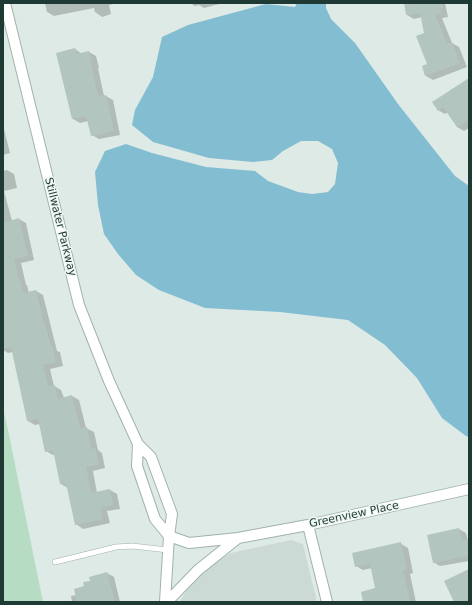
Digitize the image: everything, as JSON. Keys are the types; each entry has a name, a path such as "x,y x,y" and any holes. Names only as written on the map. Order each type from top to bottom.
{"street":[{"name":"Stillwater Parkway","path":"5,3 79,305 109,381 138,444 151,457 172,514 168,550 166,602"},
{"name":"Stillwater Parkway","path":"138,444 137,466 155,519 169,536"},
{"name":"Greenview Place","path":"169,536 189,543 238,538 308,525 469,489"},
{"path":"308,525 327,602"},
{"name":"Greenview Place","path":"166,602 198,570 238,538"}],"lane":[{"path":"55,562 116,547 132,546 168,550"}],"shaded area":[{"path":"291,540 303,544 317,602 180,602 186,591 195,580 211,565 231,553"}],"green space":[{"path":"3,408 8,430 43,602 3,602"}],"water":[{"path":"297,3 326,3 326,8 331,19 355,43 398,104 455,176 469,186 469,437 442,418 417,378 385,345 348,320 280,312 205,308 159,290 136,275 118,254 104,234 98,205 95,172 105,151 126,144 152,153 206,167 255,171 268,181 298,192 312,194 328,192 335,184 338,163 332,149 318,141 301,141 283,151 272,160 253,162 209,158 153,142 132,125 135,110 153,77 162,37 188,25 266,4 295,7"}],"building":[{"path":"404,3 442,3 443,8 440,9 441,13 435,15 447,44 452,42 460,63 425,76 422,66 427,64 416,36 424,33 420,13 406,15"},
{"path":"75,48 76,54 89,51 98,96 106,95 114,131 91,136 86,116 72,119 56,53"},
{"path":"469,78 469,119 457,127 443,107 438,111 432,102"},
{"path":"19,218 28,256 14,259 19,280 23,293 36,290 44,324 51,347 53,347 56,362 43,365 48,386 55,385 58,399 72,395 80,428 87,427 91,449 95,448 99,464 86,467 91,493 110,489 113,505 100,508 103,519 75,525 66,483 60,484 53,450 45,452 38,419 27,421 11,347 3,349 3,223"},
{"path":"459,528 462,541 469,539 469,556 433,563 427,535"},
{"path":"401,542 407,569 403,570 410,602 363,602 361,592 375,588 370,564 355,567 352,553"},
{"path":"469,569 469,599 462,602 454,602 444,581"},
{"path":"107,572 115,602 77,602 74,589 84,586 83,582 90,581 89,577"}]}
